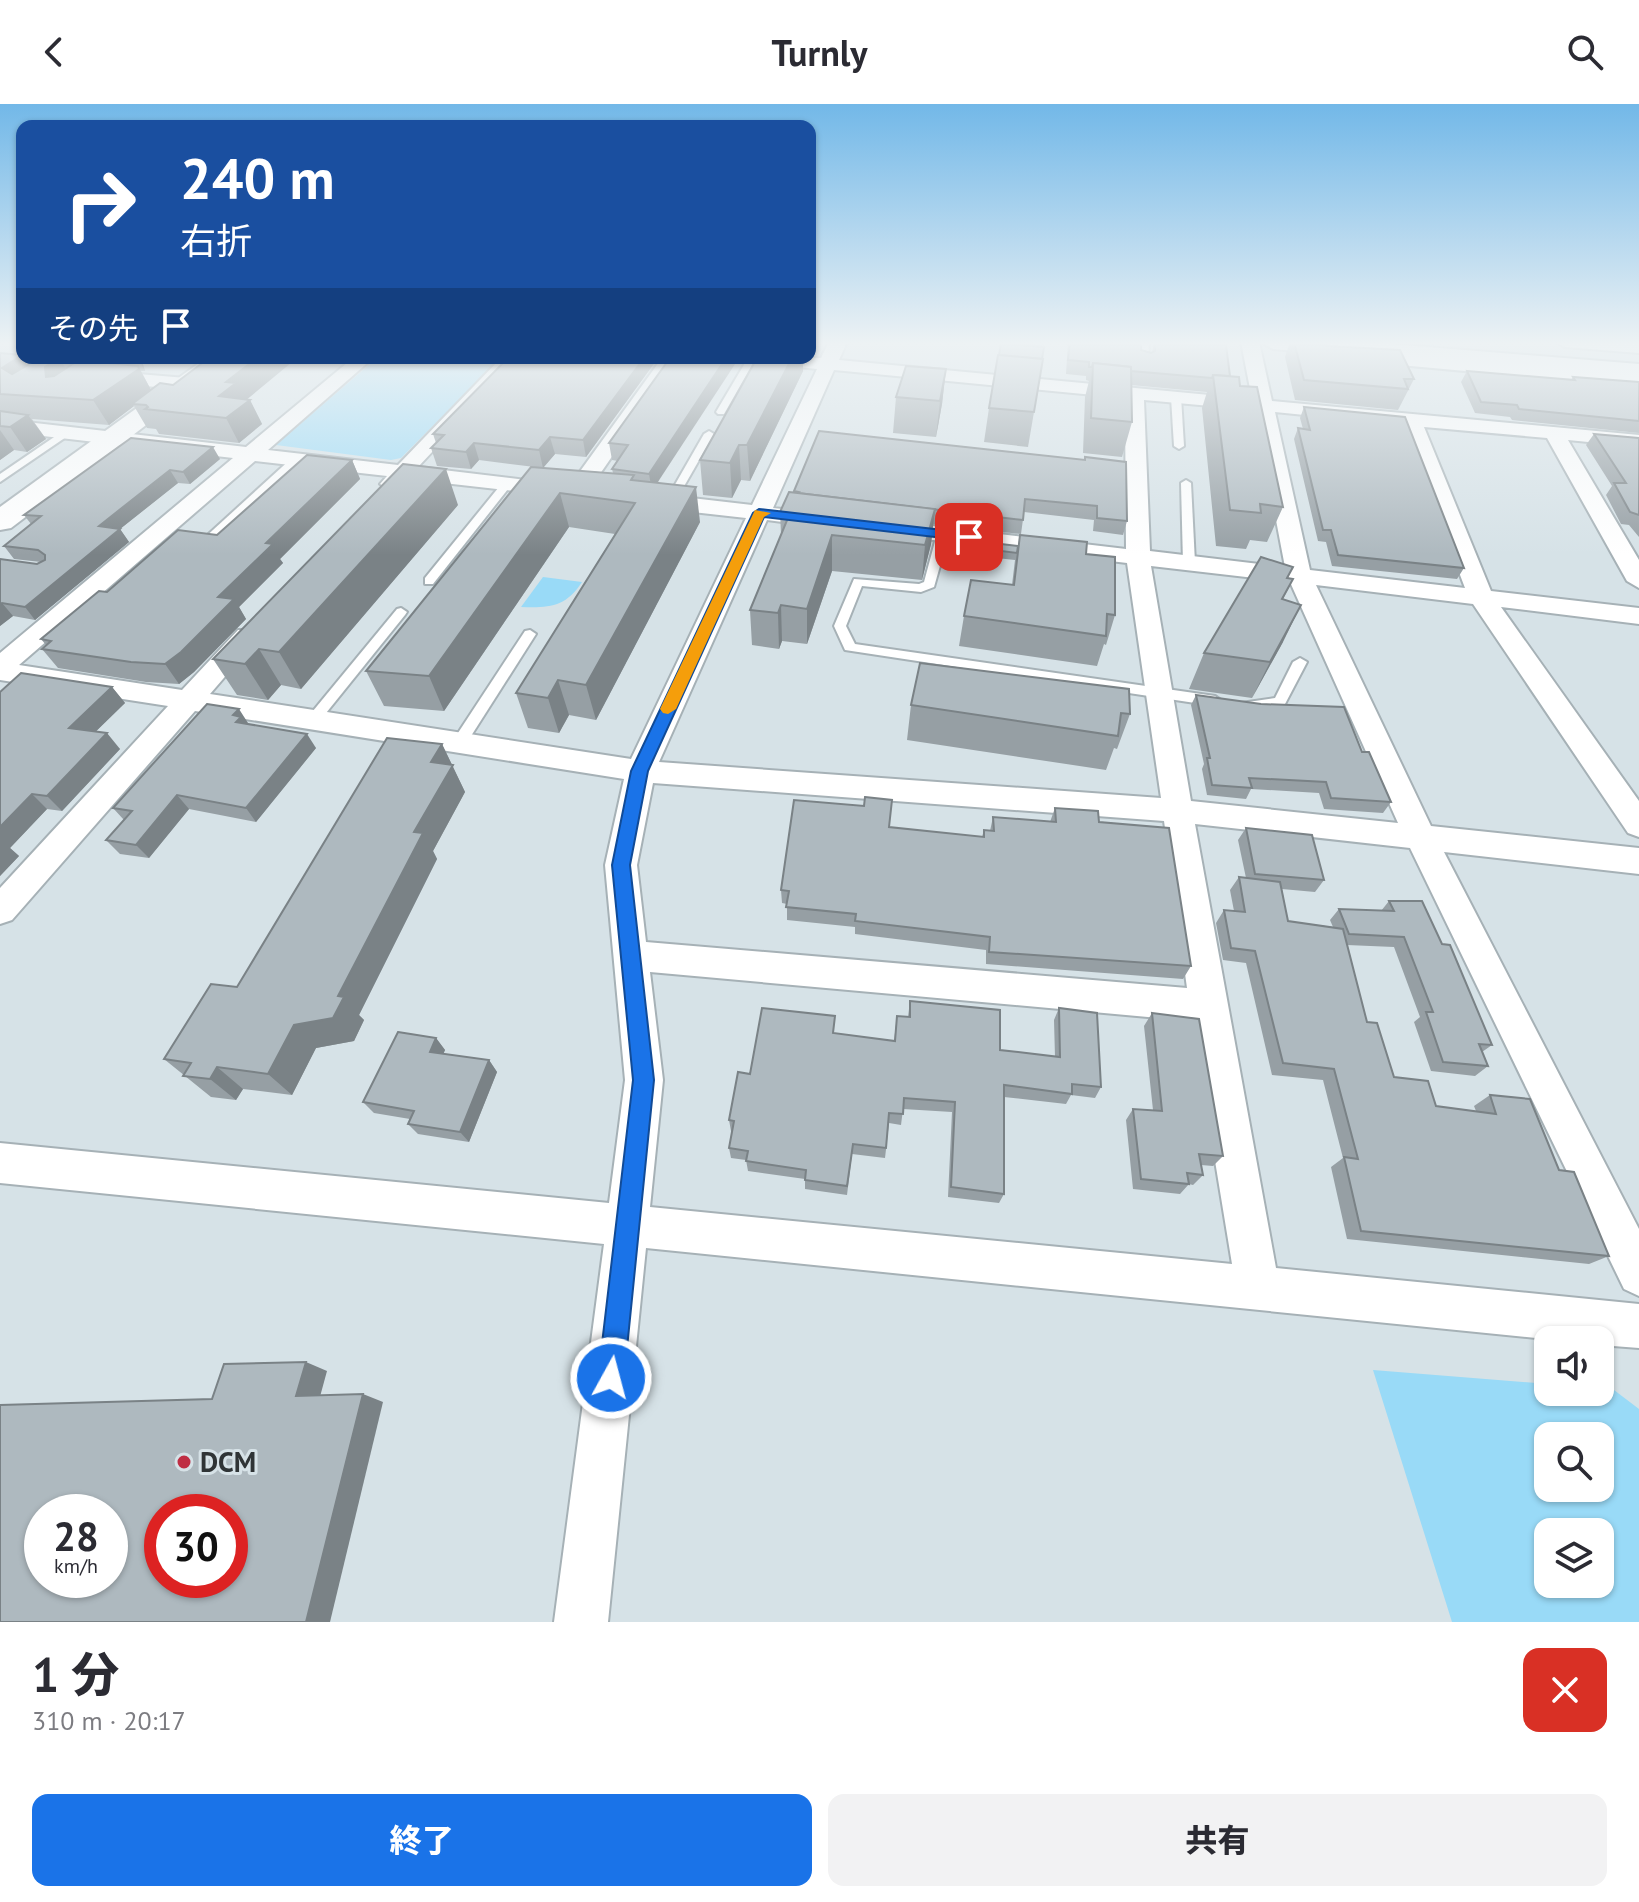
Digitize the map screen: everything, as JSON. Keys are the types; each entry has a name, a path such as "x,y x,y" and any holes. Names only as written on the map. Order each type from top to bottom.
{"street":[{"path":"0,521 146,413"},
{"path":"0,669 299,413"},
{"path":"370,506 459,413"},
{"path":"576,492 632,413"},
{"path":"581,1622 644,1080 621,865 640,771 759,513 804,432 811,413"},
{"path":"1132,413 1126,466 1138,557 1208,1006 1258,1287"},
{"path":"1264,413 1299,575 1420,836 1639,1274"},
{"path":"1344,413 1639,441"},
{"path":"1411,420 1481,597 1639,825"},
{"path":"0,425 607,496"},
{"path":"1554,433 1639,581"},
{"path":"639,499 1639,616"},
{"path":"0,910 262,620"},
{"path":"0,669 640,771 1178,811 1639,861"},
{"path":"632,956 1208,1006"},
{"path":"0,1163 1639,1326"}],"lane":[{"path":"1177,413 1179,446"},
{"path":"0,479 67,433"},
{"path":"670,503 709,434"},
{"path":"206,542 297,459"},
{"path":"1186,483 1189,563"},
{"path":"429,581 507,484"},
{"path":"943,534 930,584 921,588 858,582 840,626 850,647 1256,707 1280,701 1300,662"},
{"path":"313,720 401,612"},
{"path":"459,743 530,634"}],"shaded area":[{"path":"313,413 446,413 401,458 391,460 276,445"},
{"path":"543,577 582,582 570,597 556,604 521,607"},
{"path":"1373,1370 1534,1383 1534,1406 1614,1406 1614,1390 1639,1409 1639,1622 1452,1622"}],"building":[{"path":"0,413 28,415 10,427 0,426"},
{"path":"180,413 233,413 226,418"},
{"path":"454,413 603,413 583,440 550,437 539,450 474,443 466,452 431,448 444,435 433,434"},
{"path":"631,413 690,413 649,474 612,469 628,445 609,443"},
{"path":"726,413 764,413 747,445 739,445 730,463 700,460"},
{"path":"1091,413 1132,413 1132,422 1091,418"},
{"path":"1218,413 1263,413 1283,507 1260,504 1261,513 1230,510"},
{"path":"1306,413 1363,413 1405,417 1464,568 1338,555 1331,530 1323,530 1298,428 1310,430"},
{"path":"1557,413 1639,413 1639,421"},
{"path":"819,431 1126,462 1127,521 1097,518 1097,506 1025,499 1023,520 798,493 794,491"},
{"path":"1594,434 1639,438 1639,515 1630,512 1614,483 1626,483"},
{"path":"131,438 213,447 183,472 170,470 99,526 120,529 25,607 0,605 0,559 37,564 45,560 45,555 38,550 4,546 41,516 24,515"},
{"path":"307,455 352,460 266,543 273,544 218,597 234,599 165,664 42,649 51,641 41,639 99,591 107,592 178,530 217,535"},
{"path":"403,464 446,469 279,652 259,649 245,664 213,659"},
{"path":"531,467 634,475 631,480 696,487 586,685 558,680 548,698 516,693 635,503 560,493 429,676 366,671"},
{"path":"789,492 935,509 925,545 832,535 807,609 781,605 778,613 750,610 790,513 780,512"},
{"path":"1020,535 1087,542 1086,554 1115,557 1115,615 1107,614 1106,636 964,616 971,580 1014,585"},
{"path":"950,538 1018,546 1017,553 969,547 968,553 946,550"},
{"path":"1261,557 1293,567 1287,578 1293,579 1282,599 1301,605 1270,662 1204,653"},
{"path":"920,663 1129,689 1130,714 1121,713 1118,736 911,705"},
{"path":"21,673 112,687 69,728 107,733 47,796 32,794 0,827 0,692"},
{"path":"1196,695 1261,704 1344,707 1362,752 1369,752 1391,802 1331,798 1326,782 1249,778 1252,788 1212,785 1207,758 1210,758"},
{"path":"207,704 239,709 233,715 241,717 236,722 307,734 246,808 177,795 136,845 106,840 132,811 113,808"},
{"path":"387,738 442,744 431,762 453,765 414,832 423,833 338,996 344,997 333,1018 294,1025 268,1074 217,1067 210,1079 183,1076 191,1063 164,1059 211,984 237,987"},
{"path":"865,797 892,800 889,827 984,837 984,830 994,831 993,817 1056,822 1055,808 1098,811 1099,822 1169,828 1191,966 989,952 990,937 855,921 856,914 786,907 789,891 781,890 794,800 864,806"},
{"path":"1246,828 1312,835 1324,880 1255,874"},
{"path":"1239,877 1280,882 1288,921 1343,929 1367,1022 1377,1023 1394,1077 1428,1081 1436,1106 1496,1114 1490,1095 1530,1099 1559,1170 1574,1172 1609,1256 1361,1231 1344,1157 1358,1159 1334,1069 1283,1063 1255,951 1231,948 1224,910 1245,912"},
{"path":"1389,901 1422,901 1442,944 1450,945 1492,1045 1479,1044 1488,1066 1443,1062 1426,1012 1433,1012 1404,937 1349,934 1339,909 1394,911"},
{"path":"910,1001 1000,1010 1000,1050 1060,1057 1059,1008 1097,1013 1101,1087 1072,1084 1072,1094 1004,1085 1004,1194 951,1187 955,1102 904,1098 903,1114 889,1113 886,1148 853,1144 847,1186 805,1180 806,1170 746,1161 748,1151 729,1148 734,1121 729,1120 738,1072 750,1074 762,1008 835,1016 833,1033 895,1041 897,1016 910,1017"},
{"path":"1152,1013 1199,1019 1223,1156 1199,1154 1203,1175 1187,1173 1189,1184 1141,1179 1133,1109 1162,1111"},
{"path":"398,1032 436,1038 430,1052 489,1060 460,1132 408,1124 414,1111 363,1102"},
{"name":"DCM","path":"306,1362 296,1396 363,1394 306,1622 0,1622 0,1405 212,1399 224,1364"}],"slow traffic":[{"path":"668,709 759,513 764,513"}],"place":[{"name":"DCM","path":"184,1462"}],"route":[{"path":"611,1378 644,1080 621,865 640,771 759,513 969,537"}]}
